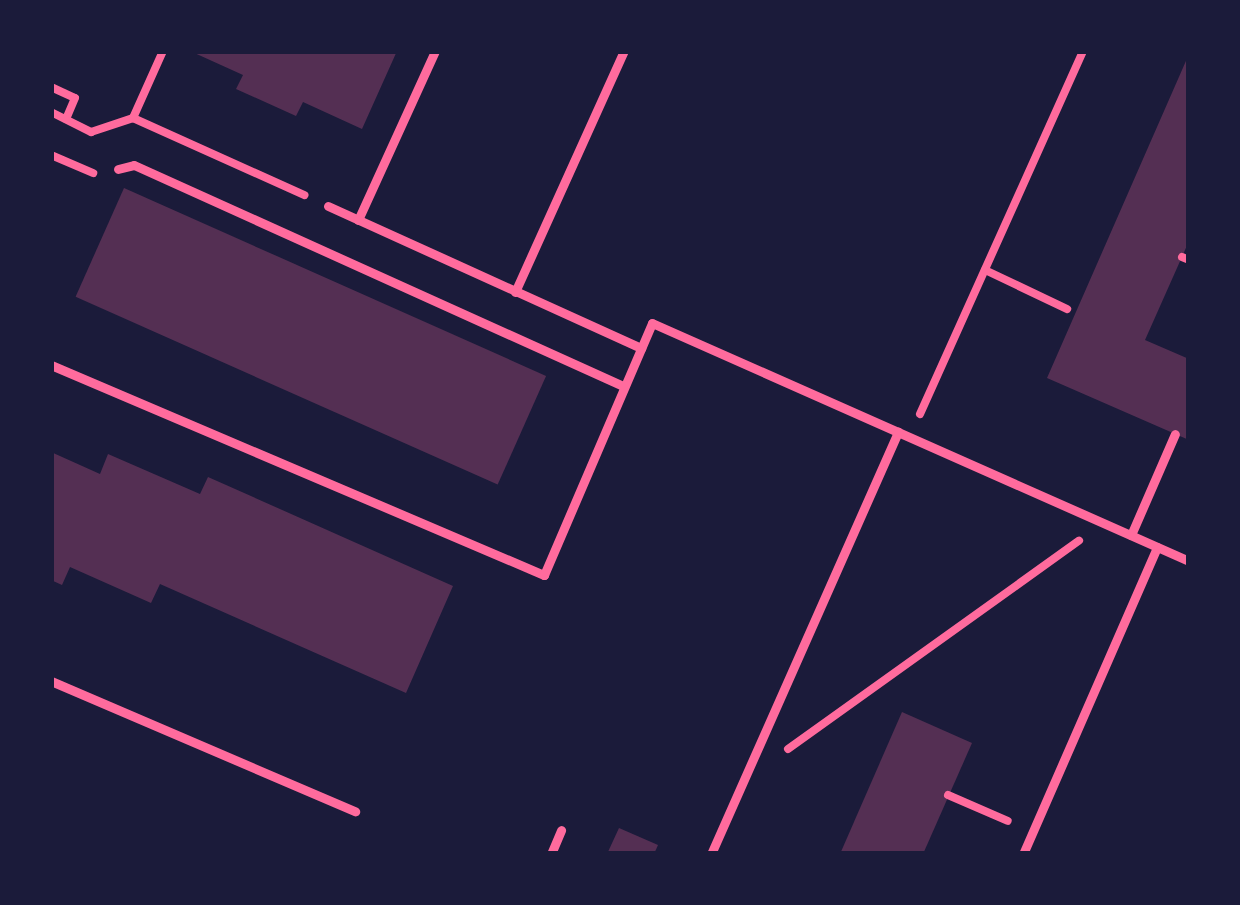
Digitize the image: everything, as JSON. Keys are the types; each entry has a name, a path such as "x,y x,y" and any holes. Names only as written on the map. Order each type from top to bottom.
{"lane":[{"path":"358,220 435,51"},
{"path":"515,292 624,51"},
{"path":"118,169 134,165 623,386"},
{"path":"328,206 641,348"},
{"path":"51,365 544,575 652,323 1189,561"},
{"path":"711,854 898,432"},
{"path":"1131,535 1175,434"},
{"path":"1023,854 1157,547"},
{"path":"51,681 355,811"},
{"path":"551,854 561,830"}],"path":[{"path":"133,118 163,51"},
{"path":"910,438 1082,51"},
{"path":"51,87 75,98 66,119"},
{"path":"51,112 92,132 133,118 328,206"},
{"path":"51,155 93,173 118,169"},
{"path":"985,270 1066,309"},
{"path":"743,782 1104,524"},
{"path":"949,795 1033,832"}],"building":[{"path":"190,51 397,51 362,129 303,102 296,116 236,89 243,75"},
{"path":"1189,54 1189,241 1145,340 1189,359 1189,440 1047,378"},
{"path":"124,188 546,376 498,485 76,297"},
{"path":"51,452 100,474 108,454 200,494 208,477 453,586 406,693 160,584 151,603 70,567 62,585 51,580"},
{"path":"902,712 972,743 923,854 840,854"},
{"path":"619,828 658,845 654,854 607,854"}]}
